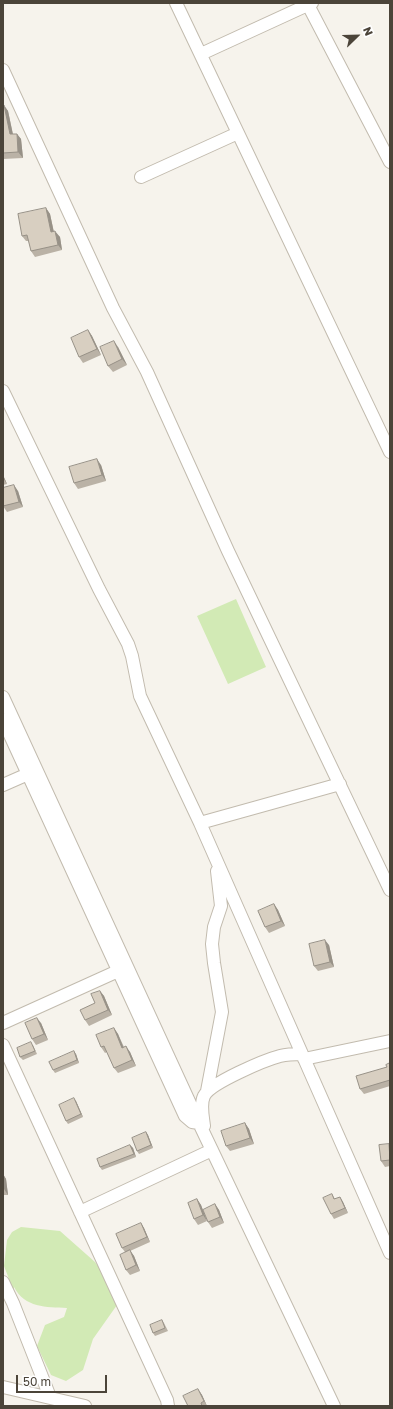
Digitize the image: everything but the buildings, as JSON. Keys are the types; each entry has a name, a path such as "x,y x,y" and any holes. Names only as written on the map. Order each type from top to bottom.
{"street":[{"path":"176,3 390,452"},
{"path":"201,54 309,4 390,162"},
{"path":"3,70 114,308 147,372 231,557 390,890"},
{"path":"141,176 238,133"},
{"path":"3,391 99,590 114,620 124,633 132,656 140,696 200,823 390,1253"},
{"path":"3,697 199,1123 334,1406"},
{"path":"3,720 185,1116 192,1122 199,1123"},
{"path":"3,785 28,774"},
{"path":"200,823 340,784"},
{"path":"206,1136 203,1104 207,1091 222,1012 212,944 214,927 221,906 215,858"},
{"path":"3,1023 118,970"},
{"path":"207,1091 256,1064 279,1056 291,1054 303,1057 390,1041"},
{"path":"3,1045 167,1400 168,1406"},
{"path":"80,1212 212,1150"},
{"path":"3,1282 50,1397"},
{"path":"3,1387 85,1406"}],"green space":[{"path":"236,599 266,667 228,684 197,616"},
{"path":"21,1227 60,1231 95,1262 112,1287 117,1305 93,1339 83,1370 66,1381 51,1375 37,1346 45,1325 64,1317 67,1308 37,1305 24,1299 14,1287 14,1292 4,1266 7,1240 12,1232"}]}
